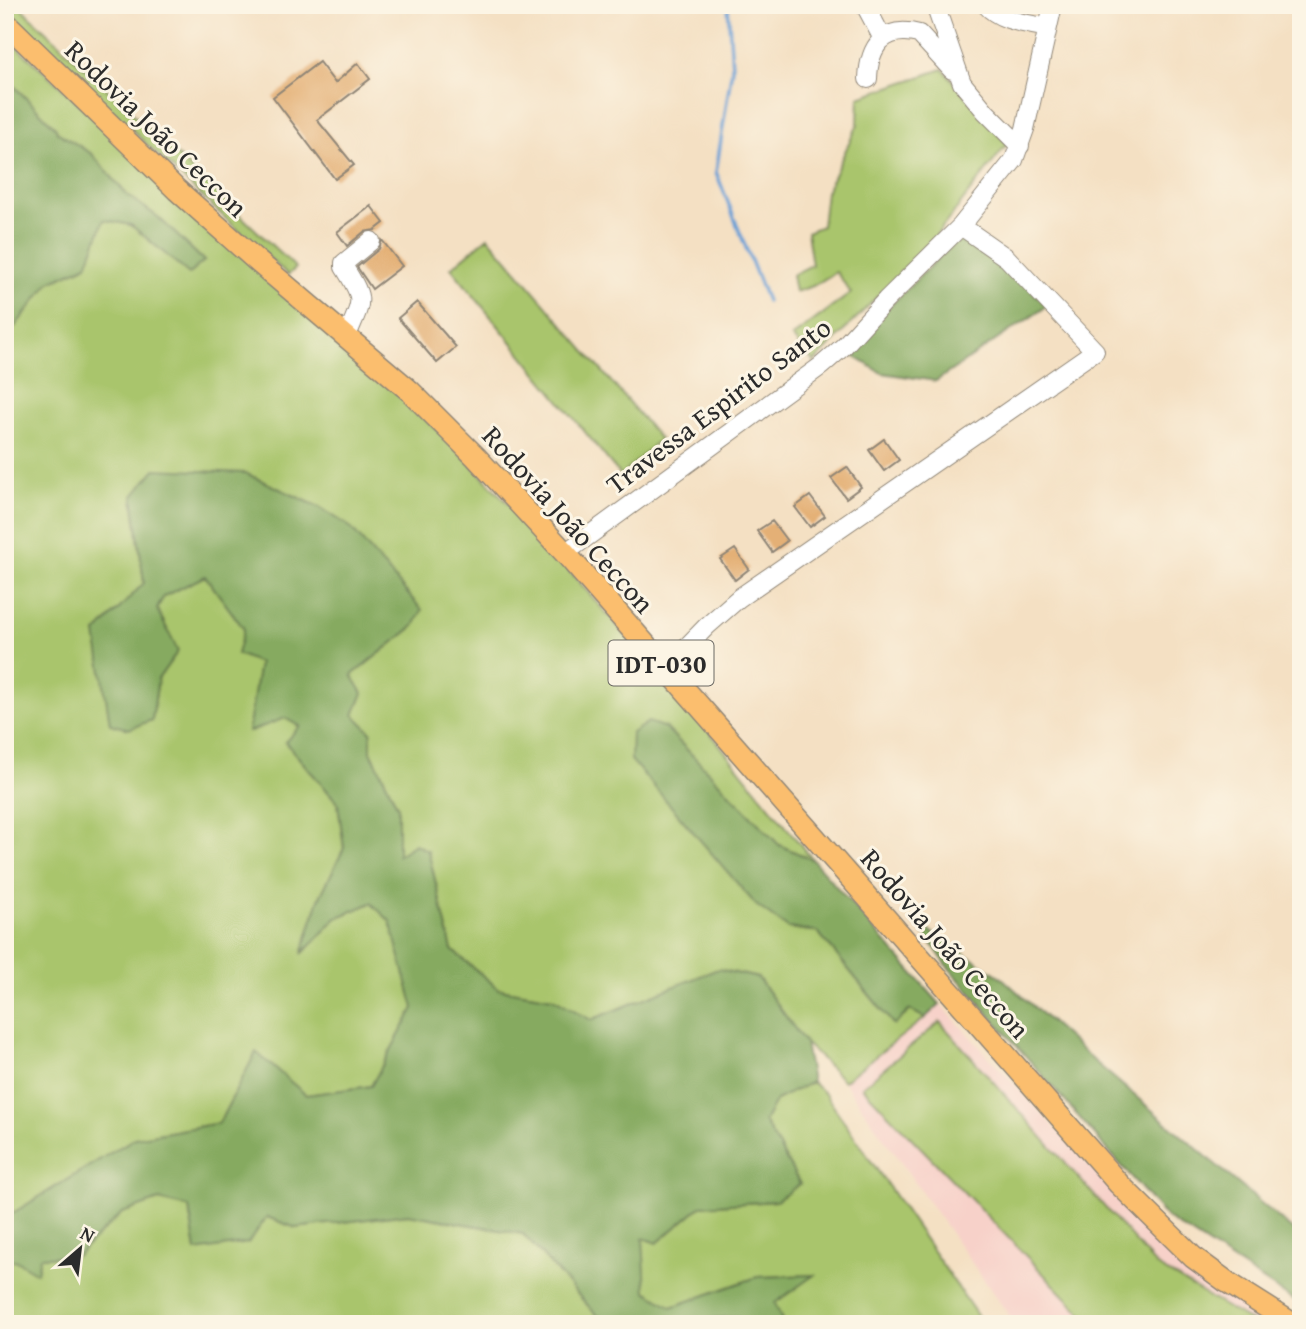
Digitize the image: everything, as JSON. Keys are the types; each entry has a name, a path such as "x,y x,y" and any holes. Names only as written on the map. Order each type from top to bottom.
{"main road":[{"name":"Rodovia João Ceccon","path":"5,22 177,190 410,391 476,457 565,553 1119,1184 1193,1257 1293,1324"}],"street":[{"path":"865,5 883,39"},
{"path":"935,5 961,80"},
{"path":"986,5 991,12 1024,14 1047,28"},
{"name":"Travessa Espirito Santo","path":"565,553 821,366 844,346 961,226 1005,173 1020,146 1053,5"},
{"path":"868,79 874,50 883,39 896,31 919,34 933,46 986,112 1020,146"},
{"path":"666,668 739,598 1095,351 1007,258 961,226"},
{"path":"347,336 360,299 344,263 371,242"}],"shaded area":[{"path":"940,1004 1117,1195 1280,1324 1255,1324 1157,1266 940,1022 863,1087 1092,1324 1015,1324 844,1082"}],"green space":[{"path":"5,5 18,5 296,268 288,275 252,243 5,8"},
{"path":"5,36 442,434 539,536 702,723 813,860 779,845 666,728 788,928 818,932 894,1025 911,1010 925,1018 844,1081 805,1043 758,978 718,969 591,1020 553,998 499,989 452,950 428,851 398,856 398,807 371,751 371,732 354,715 352,675 414,626 350,527 319,507 245,473 133,497 144,583 96,633 152,720 158,679 178,651 157,609 164,596 205,576 244,629 259,663 249,731 285,718 300,727 285,742 338,803 344,849 319,899 304,952 336,918 371,903 390,921 415,1008 372,1086 306,1095 256,1053 219,1123 135,1138 5,1218 5,339 50,282 87,265 104,219 131,225 189,273 204,261 158,217 127,195 92,154 57,132 14,86 5,84"},
{"path":"943,69 1007,144 934,238 814,362 792,337 851,293 836,272 813,286 795,292 792,275 812,265 807,232 822,226 826,192 858,124 859,97"},
{"path":"5,84 13,85 57,132 92,154 127,195 158,217 204,261 189,274 131,225 104,220 87,265 50,282 5,339"},
{"path":"964,232 1001,259 1047,306 936,381 882,373 845,351"},
{"path":"488,237 660,439 621,476 451,268"},
{"path":"155,469 245,473 319,507 350,527 422,610 414,626 352,675 363,693 354,715 371,732 371,752 398,807 398,855 415,844 428,851 452,950 499,989 553,998 591,1020 718,969 758,978 805,1043 812,1082 776,1100 764,1121 800,1184 776,1201 701,1206 657,1243 643,1238 646,1291 672,1307 757,1277 814,1275 775,1303 782,1320 775,1324 744,1324 737,1317 680,1321 675,1324 602,1324 523,1234 408,1214 296,1228 267,1217 248,1243 196,1251 189,1207 159,1200 122,1213 76,1256 40,1257 37,1273 15,1260 5,1263 5,1218 135,1138 219,1123 256,1052 306,1095 371,1086 414,1008 390,921 371,903 336,918 302,954 319,899 344,848 338,803 285,742 300,726 285,718 248,732 259,663 237,654 244,629 205,576 164,596 157,609 178,651 158,679 152,720 129,729 110,724 96,633 144,583 133,496"},
{"path":"648,722 666,728 779,845 813,860 940,1004 925,1018 910,1010 894,1025 818,932 788,928 756,905 631,760 632,733"},
{"path":"917,923 1001,977 1094,1061 1301,1237 1301,1305 1167,1218 948,967"},
{"path":"940,1022 1157,1266 1255,1324 1092,1324 862,1087"},
{"path":"812,1082 825,1094 983,1324 775,1324 782,1320 774,1303 812,1275 757,1277 672,1307 646,1292 642,1237 657,1243 701,1206 776,1201 800,1184 764,1121 776,1100"},
{"path":"159,1200 189,1207 196,1250 267,1217 296,1228 408,1214 523,1234 602,1324 5,1324 5,1263 15,1260 37,1272 40,1257 76,1256 122,1213"}],"building":[{"path":"319,62 335,83 358,63 370,79 317,120 354,165 335,179 273,97"},
{"path":"371,206 384,223 375,230 364,232 347,246 337,232"},
{"path":"382,240 402,266 372,289 357,267 379,249"},
{"path":"417,302 456,347 437,363 398,318"},
{"path":"884,439 899,460 884,471 869,450"},
{"path":"847,467 861,487 846,498 831,478"},
{"path":"810,496 825,516 810,527 795,507"},
{"path":"772,521 787,541 772,552 757,531"},
{"path":"735,549 749,569 735,580 720,559"}],"waterway":[{"path":"728,5 732,68 716,172 767,301"}]}
